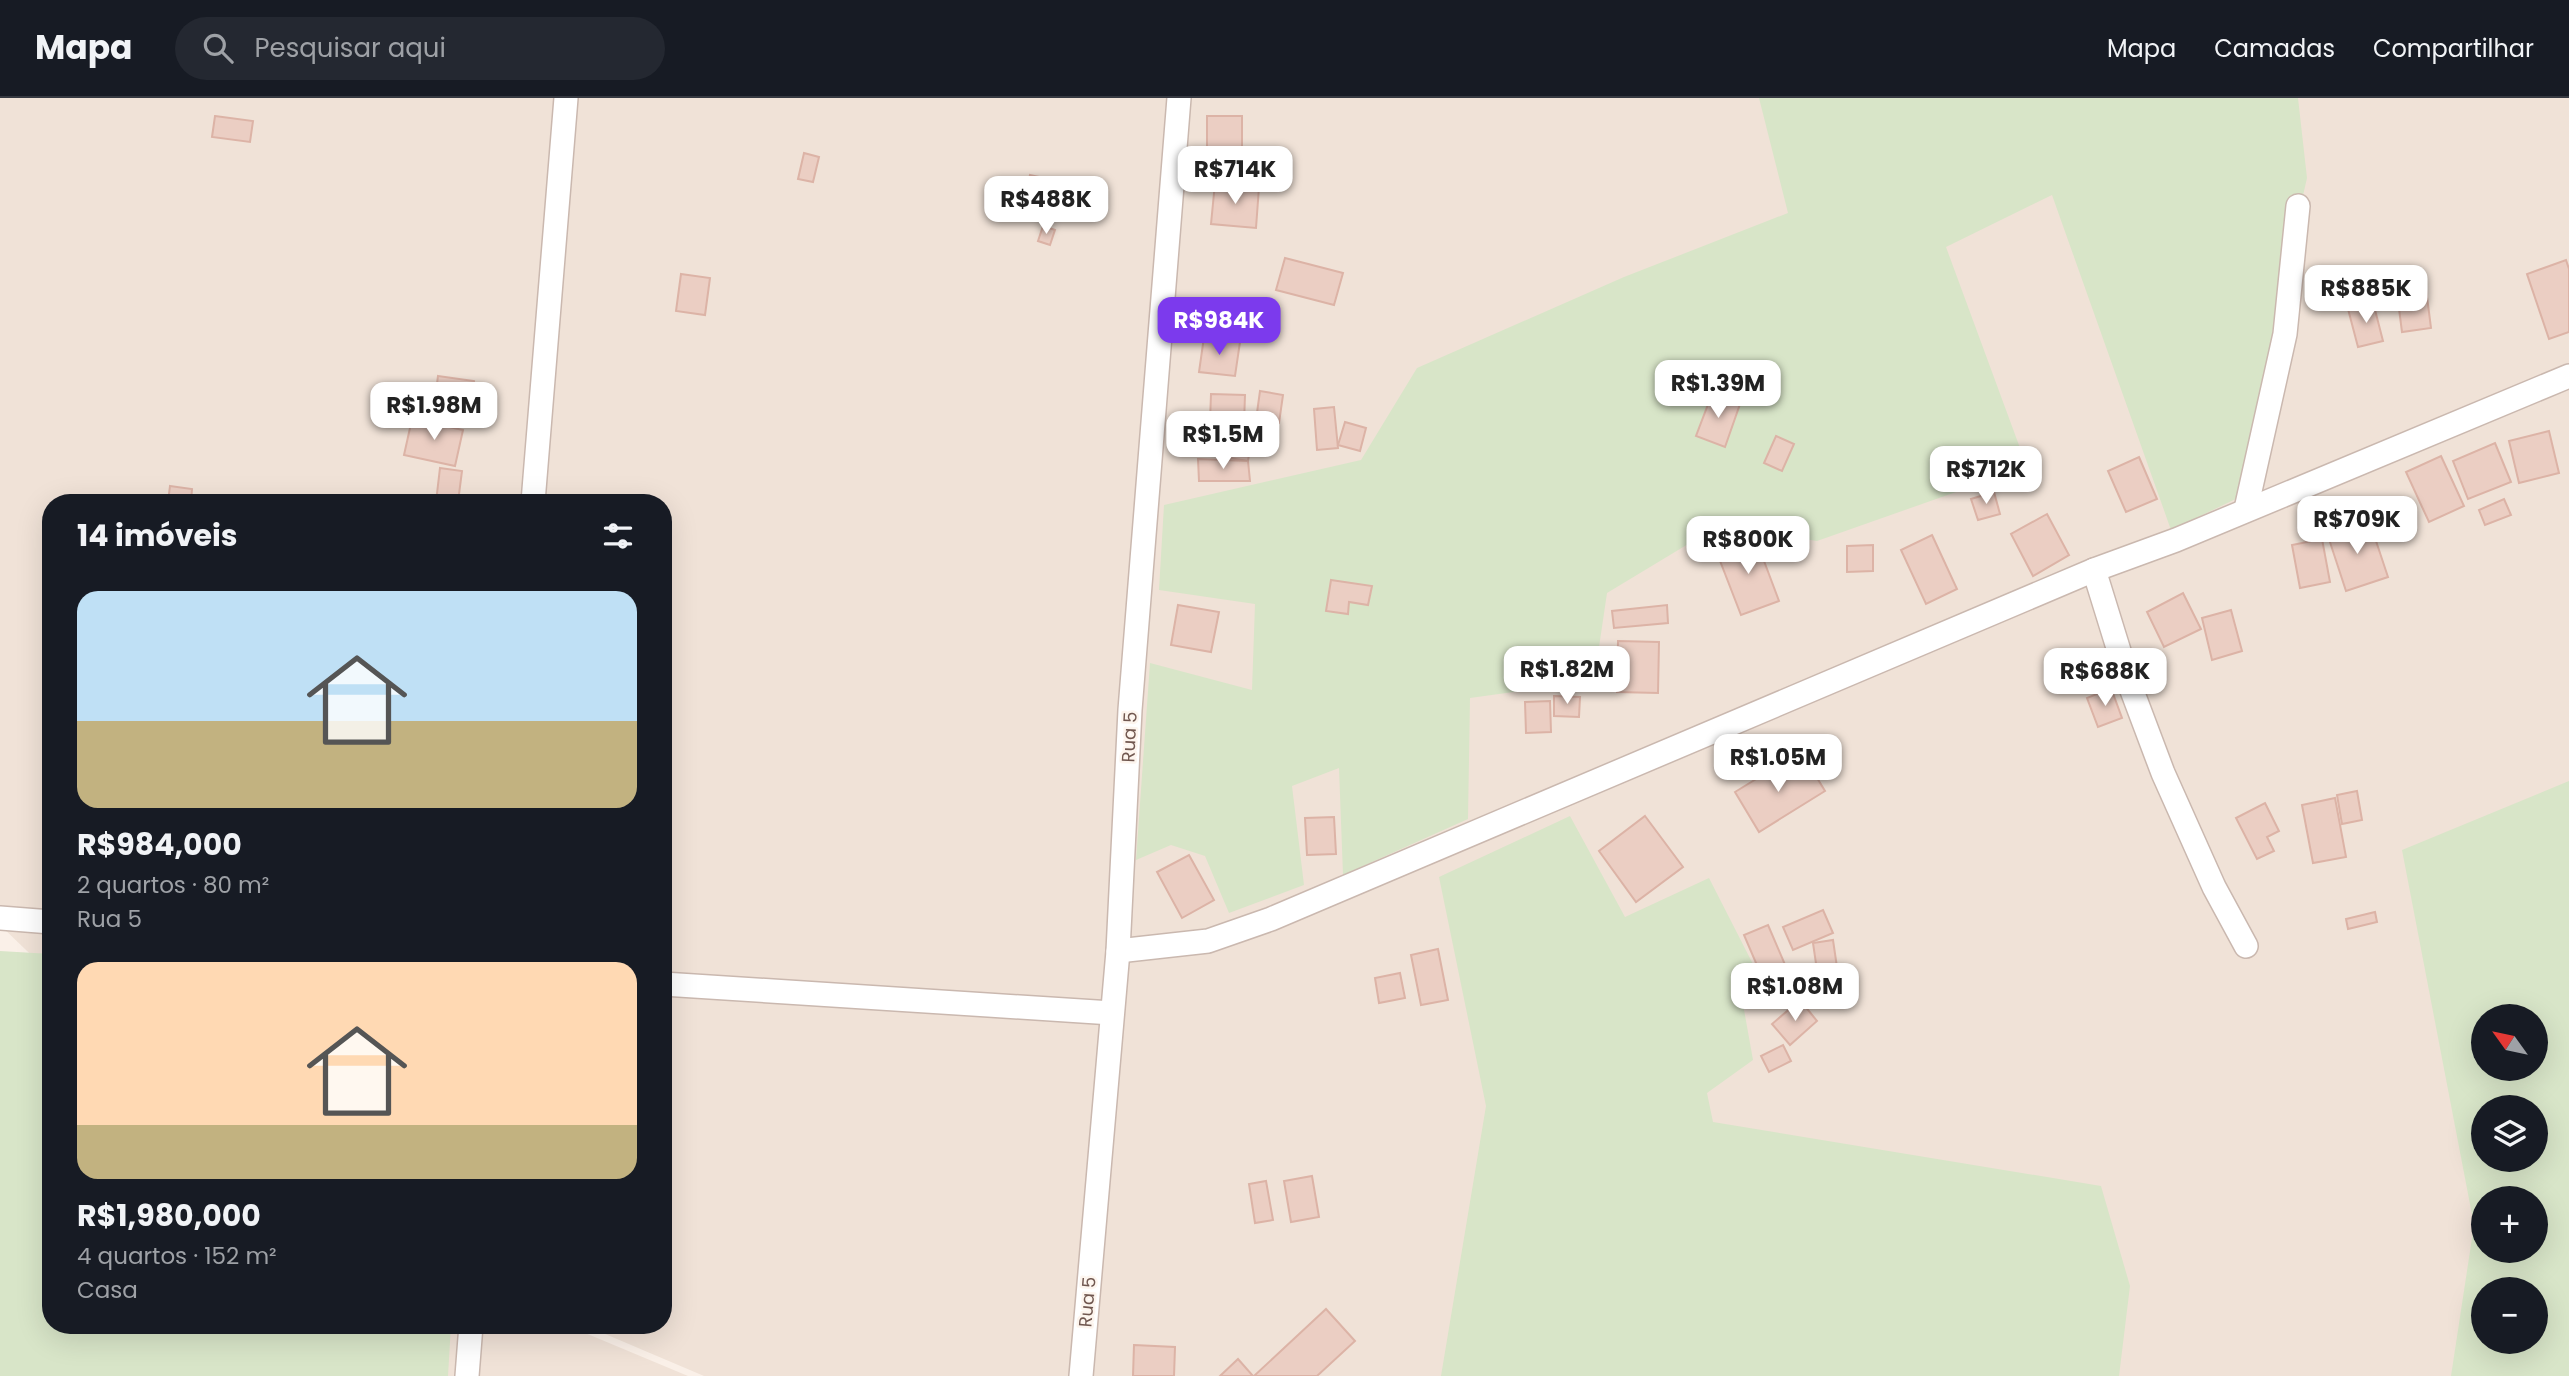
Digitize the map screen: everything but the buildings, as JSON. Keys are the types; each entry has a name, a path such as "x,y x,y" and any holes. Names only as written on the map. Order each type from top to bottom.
{"street":[{"path":"534,494 566,98"},
{"name":"Rua 5","path":"1081,1376 1118,951 1130,710 1179,98"},
{"path":"2246,509 2285,334 2298,205"},
{"path":"1118,951 1208,941 1271,919 2094,570 2176,540 2569,376"},
{"path":"2094,570 2128,680 2163,773 2214,887 2246,946"},
{"path":"0,918 42,921"},
{"path":"672,985 1112,1013"},
{"path":"467,1376 470,1334"}],"shaded area":[{"path":"0,98 2569,98 2569,1376 704,1376 605,1334 672,1334 672,494 42,494 42,965 0,925"},
{"path":"360,1334 588,1334 688,1376 344,1376"}],"green space":[{"path":"1759,98 2298,98 2307,178 2275,318 2242,496 2171,530 2052,195 1946,247 2027,467 1817,541 1718,526 1607,593 1594,681 1470,698 1468,819 1343,875 1339,768 1292,786 1304,885 1229,913 1205,856 1171,845 1136,860 1150,663 1252,690 1255,604 1159,590 1164,505 1361,460 1417,368 1624,277 1788,213"},
{"path":"2569,781 2569,1376 2451,1376 2471,1245 2471,1263 2548,1263 2548,1186 2471,1186 2471,1209 2402,850"},
{"path":"1570,816 1625,917 1709,878 1757,972 1743,1004 1753,1060 1707,1093 1713,1122 2101,1186 2130,1286 2119,1376 1441,1376 1486,1106 1439,877"},
{"path":"0,951 42,953 42,1334 450,1334 448,1376 0,1376"}]}
